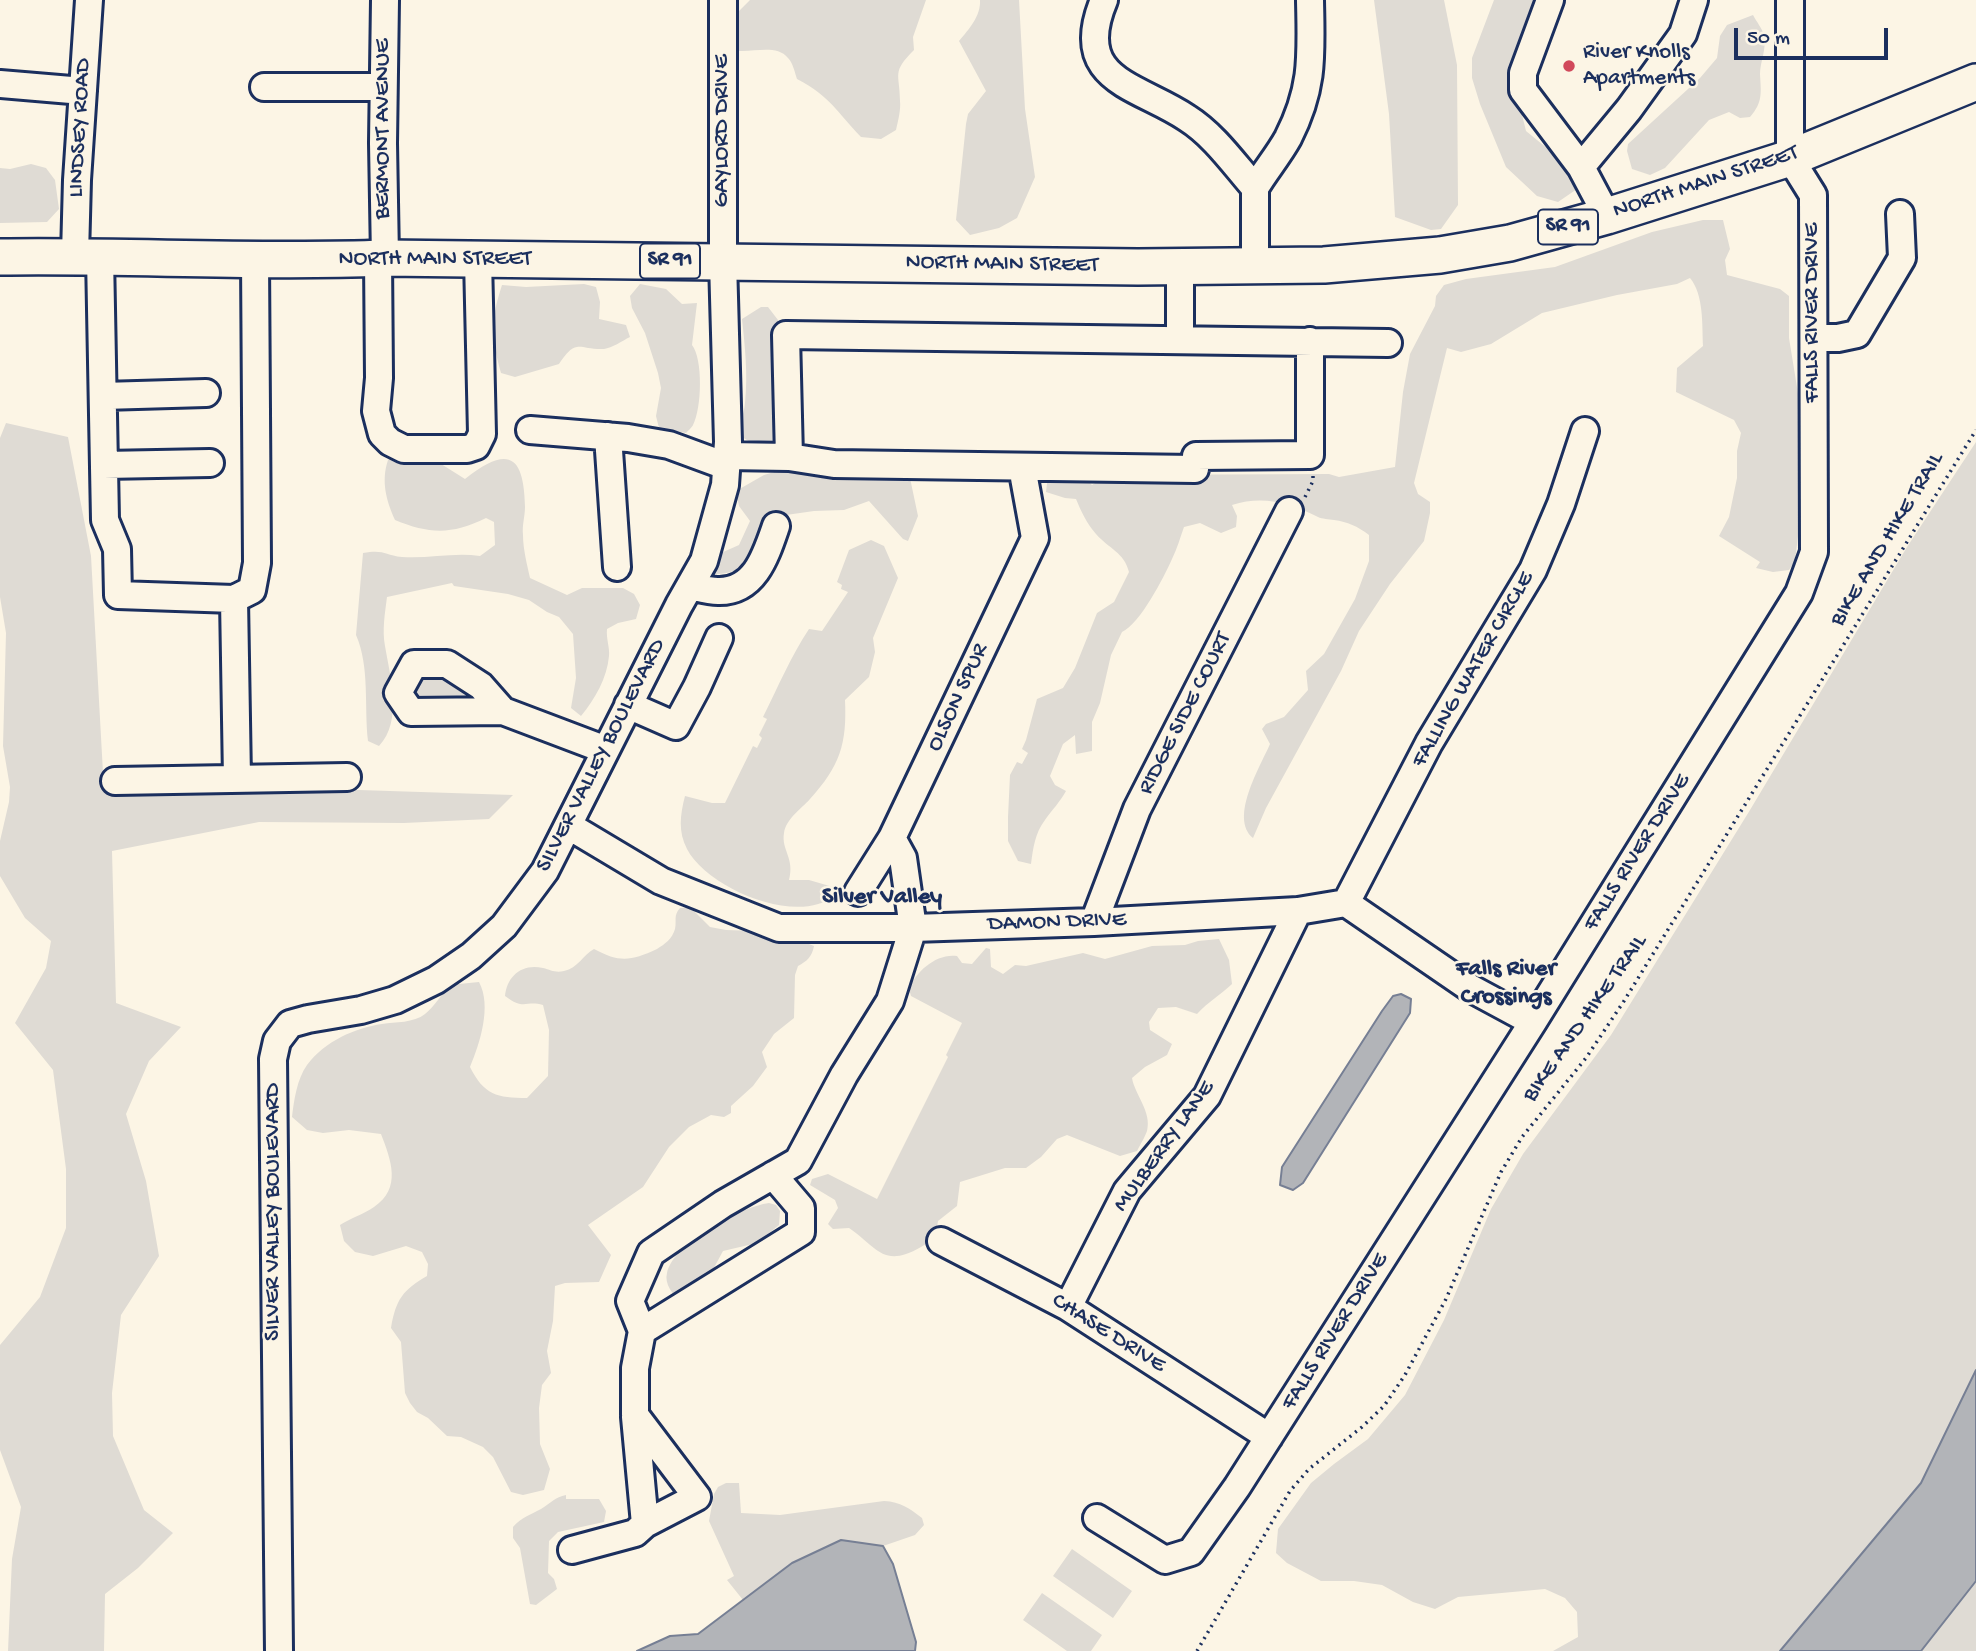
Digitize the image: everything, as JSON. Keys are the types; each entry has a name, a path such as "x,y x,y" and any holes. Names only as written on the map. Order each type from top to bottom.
{"main road":[{"name":"NORTH MAIN STREET","path":"0,257 381,258 1180,267 1324,265 1440,255 1510,243 1607,216 1790,158 1976,82"}],"street":[{"name":"LINDSEY ROAD","path":"89,0 83,91 88,256 103,396 105,520 117,549 118,595 234,599"},
{"name":"BERMONT AVENUE","path":"385,0 379,378 376,411 382,434 390,442 404,449 467,449 476,446 482,434 478,259"},
{"name":"GAYLORD DRIVE","path":"723,0 723,261"},
{"path":"1104,0 1095,30 1099,57 1106,69 1130,89 1187,117 1201,128 1255,188"},
{"path":"1255,266 1255,188 1288,137 1307,92 1311,51 1310,0"},
{"path":"1550,0 1523,73 1523,90 1581,167 1607,216"},
{"path":"1581,167 1629,109 1683,34 1694,0"},
{"path":"1790,0 1790,158"},
{"path":"0,84 83,91"},
{"path":"264,87 383,88"},
{"name":"FALLS RIVER DRIVE","path":"1097,1518 1165,1560 1191,1552 1237,1487 1533,1022 1799,593 1814,552 1813,195 1790,158"},
{"path":"1814,338 1838,338 1857,334 1902,258 1900,214"},
{"path":"237,779 234,599 252,590 257,564 255,259"},
{"name":"SILVER VALLEY BOULEVARD","path":"279,1651 273,1073 277,1041 290,1024 361,1010 395,1000 436,981 471,956 504,926 545,871 704,561 724,485 726,461 727,348 723,261"},
{"path":"1180,267 1180,339"},
{"path":"789,457 786,335 1388,343"},
{"path":"530,430 608,436 669,445 726,461 789,457 834,464 1195,469 1196,456 1310,455 1310,341"},
{"path":"103,396 206,393"},
{"name":"FALLING WATER CIRCLE","path":"1346,903 1429,743 1533,570 1561,504 1585,431"},
{"path":"608,436 617,567"},
{"path":"104,465 210,463"},
{"name":"OLSON SPUR","path":"858,892 892,838 1035,538 1021,467"},
{"name":"RIDGE SIDE COURT","path":"1094,922 1138,809 1289,511"},
{"path":"690,586 719,591 742,585 753,577 764,559 776,526"},
{"path":"628,705 676,726 719,638"},
{"path":"503,711 606,750"},
{"path":"115,781 347,777"},
{"name":"DAMON DRIVE","path":"569,826 661,881 779,928 913,928 1094,922 1298,911 1346,903"},
{"path":"645,1524 635,1415 635,1368 642,1331 630,1301 651,1253 723,1204 798,1161 844,1075 890,1001 913,928 903,858 892,838"},
{"path":"1346,903 1469,988 1533,1022"},
{"name":"MULBERRY LANE","path":"1068,1307 1126,1191 1207,1096 1298,911"},
{"path":"642,1331 801,1232 801,1208 773,1175"},
{"name":"CHASE DRIVE","path":"941,1241 1068,1307 1269,1437"},
{"path":"572,1550 635,1533 645,1524 696,1497 635,1415"}],"path":[{"name":"BIKE AND HIKE TRAIL","path":"1197,1651 1290,1491 1309,1469 1384,1406 1405,1375 1428,1336 1501,1172 1522,1137 1586,1058 1624,1001 1976,430"},
{"path":"1289,511 1298,509 1313,481 1310,455"}],"shaded area":[{"path":"750,0 926,0 913,37 914,50 899,69 900,108 896,130 881,139 861,137 826,98 797,79 791,63 783,54 770,50 733,50 738,12"},
{"path":"980,0 1019,0 1025,109 1035,177 1017,218 999,228 970,235 956,220 966,124 968,114 986,91 959,41 976,17"},
{"path":"1374,0 1444,0 1457,65 1458,205 1441,229 1431,230 1395,217 1389,114"},
{"path":"1494,0 1537,0 1512,74 1526,131 1559,158 1574,175 1577,189 1558,202 1537,196 1506,167 1480,104 1472,78 1472,58"},
{"path":"1753,15 1763,32 1765,45 1760,69 1760,97 1750,117 1740,118 1729,112 1709,120 1665,168 1650,175 1632,169 1628,144 1700,78 1717,58 1720,36 1727,25"},
{"path":"31,164 46,168 55,180 59,209 47,222 0,223 0,168 10,169"},
{"path":"1703,220 1723,220 1730,249 1725,260 1727,275 1780,289 1789,296 1789,338 1802,418 1799,449 1800,519 1795,561 1789,570 1773,572 1756,568 1760,562 1719,536 1729,517 1737,478 1737,451 1741,433 1734,420 1676,392 1677,368 1703,346 1700,301 1690,278 1677,284 1542,313 1491,344 1461,352 1447,348 1414,483 1418,494 1430,502 1424,541 1390,584 1359,631 1341,671 1266,808 1253,838 1246,829 1244,818 1249,792 1270,744 1262,729 1266,724 1284,717 1308,690 1306,671 1324,654 1355,599 1369,561 1369,535 1360,529 1344,522 1320,518 1287,504 1265,501 1232,505 1237,516 1236,527 1221,533 1200,523 1184,527 1174,555 1157,588 1144,610 1122,632 1111,655 1100,703 1092,722 1092,751 1076,754 1075,735 1063,744 1050,776 1055,785 1066,791 1039,830 1031,864 1018,861 1008,841 1010,775 1017,762 1022,764 1028,753 1022,749 1037,699 1063,688 1075,668 1097,613 1114,602 1129,572 1120,555 1093,530 1076,499 1046,492 1048,475 1083,476 1092,485 1108,475 1329,474 1339,477 1395,467 1410,354 1435,306 1436,296 1444,285 1466,279 1555,267 1652,232"},
{"path":"584,284 596,287 600,302 599,319 626,325 630,337 604,349 574,348 559,364 515,377 501,373 493,329 502,285 526,287"},
{"path":"640,284 666,289 682,304 697,303 692,345 700,372 700,396 696,417 686,433 659,428 656,416 661,388 658,373 645,333 632,308 630,296"},
{"path":"761,307 768,307 778,320 777,444 754,444 740,436 746,382 742,319"},
{"path":"6,423 68,437 91,556 104,791 359,790 513,795 489,819 404,823 259,822 112,851 116,1003 181,1027 149,1061 126,1114 146,1181 159,1256 121,1315 112,1393 113,1436 144,1510 173,1533 138,1568 105,1594 104,1651 8,1651 12,1559 21,1507 0,1450 0,1345 40,1297 66,1228 66,1169 53,1070 15,1023 46,968 51,941 25,918 0,876 0,841 10,787 3,746 6,633 0,597 0,438"},
{"path":"1976,442 1976,1651 1553,1651 1578,1637 1577,1612 1565,1598 1545,1589 1458,1597 1435,1609 1413,1602 1382,1585 1354,1581 1321,1581 1287,1563 1276,1553 1278,1529 1311,1483 1368,1439 1405,1395 1444,1320 1491,1209 1523,1154 1611,1035 1750,810 1907,547"},
{"path":"405,451 422,452 465,479 492,462 510,460 517,466 524,489 523,540 530,578 567,595 582,588 623,588 634,594 640,605 636,619 607,629 609,653 606,672 581,716 571,708 576,678 573,634 559,617 529,600 454,586 452,583 387,597 384,634 392,684 393,711 391,724 379,746 368,741 365,673 356,635 363,553 380,552 412,557 480,556 495,545 494,522 486,518 474,524 440,531 395,520 386,490 386,468 388,460"},
{"path":"788,468 910,478 918,516 908,541 903,539 869,501 844,510 779,516 761,548 747,564 738,570 712,574 721,553 739,545 750,521 739,506 736,491 764,475"},
{"path":"871,540 884,546 898,578 873,638 875,652 869,677 845,700 843,742 835,765 820,787 791,819 784,833 790,866 789,880 809,880 833,887 835,895 819,904 799,907 755,899 713,877 687,849 681,823 685,796 712,803 725,803 753,746 757,748 762,738 759,735 767,719 763,717 802,639 809,629 822,631 848,592 841,589 842,585 837,582 849,550"},
{"path":"438,671 477,698 474,702 414,701 410,678"},
{"path":"680,908 691,908 710,927 756,931 814,946 809,958 798,966 795,975 794,1018 774,1034 762,1052 767,1067 753,1086 731,1106 731,1113 724,1117 711,1115 689,1127 669,1147 643,1187 588,1225 611,1255 599,1282 555,1286 553,1321 547,1351 551,1373 542,1385 539,1408 540,1444 550,1469 544,1490 523,1495 511,1492 493,1457 483,1447 461,1437 447,1436 428,1418 417,1412 405,1393 401,1342 391,1328 402,1296 427,1276 428,1264 422,1252 406,1246 373,1256 355,1252 344,1241 340,1225 374,1207 388,1191 391,1164 381,1134 349,1130 323,1133 307,1130 292,1117 298,1083 314,1057 341,1037 372,1026 421,1017 449,985 479,982 485,1013 481,1036 470,1067 481,1084 492,1093 527,1098 548,1076 549,1030 543,1005 521,1004 505,996 512,977 528,967 564,971 594,949 611,957 626,959 648,953 670,938"},
{"path":"1219,939 1229,960 1232,984 1197,1014 1176,1007 1158,1008 1149,1022 1150,1030 1172,1044 1167,1055 1132,1078 1148,1124 1137,1151 1120,1156 1067,1135 1057,1139 1041,1157 1026,1168 1005,1168 960,1182 957,1206 938,1221 931,1239 921,1247 898,1256 881,1253 849,1228 833,1229 828,1224 838,1208 835,1200 810,1185 812,1179 828,1174 877,1199 948,1057 946,1055 962,1023 911,996 909,989 912,982 928,965 949,956 957,956 962,963 972,964 986,948 990,949 991,967 1003,974 1015,965 1026,966 1083,953 1105,959 1152,946 1185,945"},
{"path":"1401,994 1411,999 1410,1013 1303,1183 1293,1190 1280,1185 1282,1167 1382,1011 1393,996"},
{"path":"769,1203 776,1205 780,1211 779,1225 757,1243 723,1251 709,1277 680,1302 670,1289 666,1277 672,1261 695,1238 710,1228 742,1211"},
{"path":"1976,1370 1976,1581 1921,1651 1780,1651 1921,1483"},
{"path":"726,1483 739,1483 741,1513 780,1515 884,1501 909,1508 922,1518 924,1525 915,1535 883,1546 841,1540 792,1563 743,1600 727,1580 734,1576 709,1521 714,1494 718,1487"},
{"path":"566,1495 566,1499 599,1499 606,1511 604,1522 558,1532 549,1541 548,1573 554,1579 557,1589 536,1605 530,1604 520,1548 513,1538 513,1527 523,1518"},
{"path":"841,1540 883,1546 893,1564 916,1642 915,1651 637,1651 670,1636 698,1634 792,1563"},
{"path":"1072,1549 1132,1591 1113,1618 1053,1576"},
{"path":"1042,1593 1102,1635 1091,1651 1067,1651 1023,1620"}],"place":[{"name":"River Knolls Apartments","path":"1569,66"}],"district":[{"name":"Silver Valley","path":"882,898"},
{"name":"Falls River Crossings","path":"1506,984"}]}
